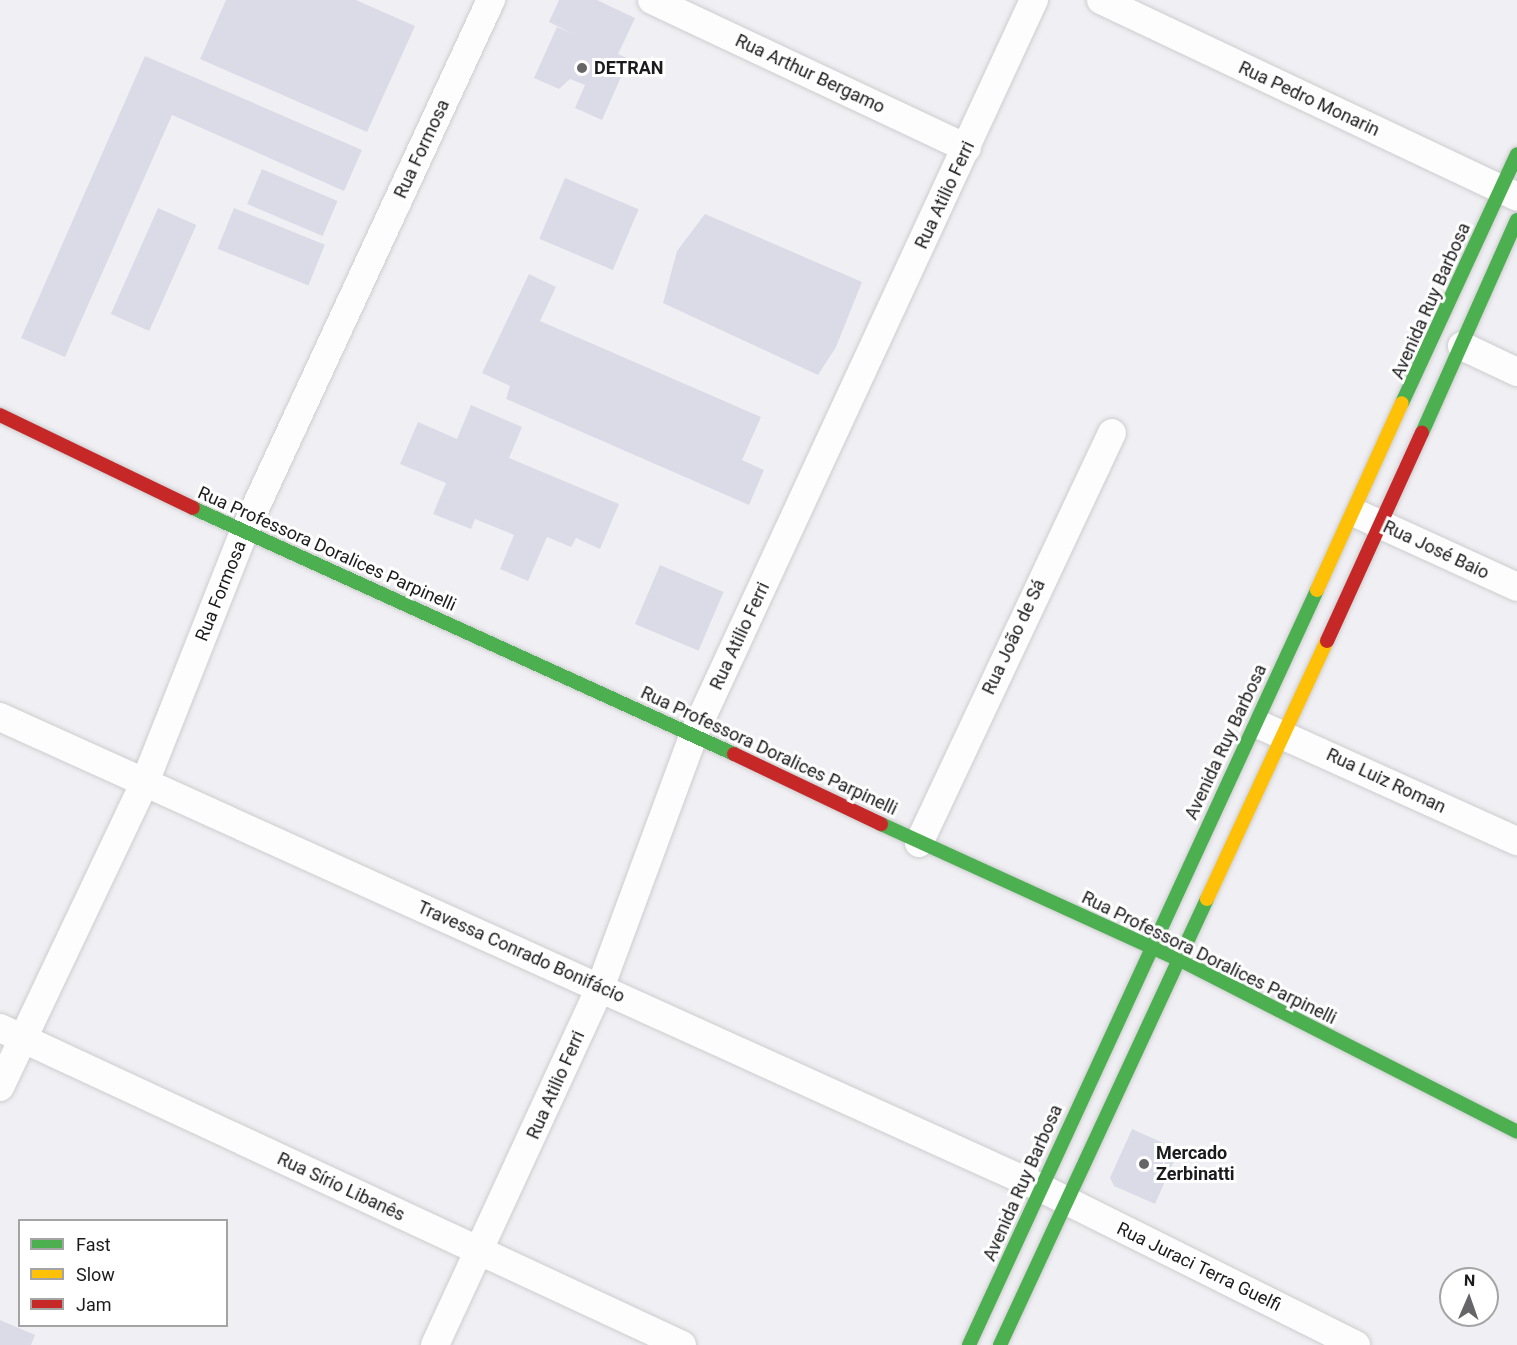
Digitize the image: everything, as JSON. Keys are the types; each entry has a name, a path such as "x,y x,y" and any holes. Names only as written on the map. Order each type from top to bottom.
{"street":[{"name":"Rua Formosa","path":"0,1087 12,1033 145,782 244,532 491,0"},
{"name":"Rua Arthur Bergamo","path":"652,0 967,148"},
{"name":"Rua Atilio Ferri","path":"435,1345 480,1252 600,988 694,734 1034,0"},
{"name":"Rua Pedro Monarin","path":"1101,0 1509,194"},
{"name":"Avenida Ruy Barbosa","path":"969,1345 1180,960 1268,728 1354,513 1400,413 1509,194 1517,154"},
{"name":"Avenida Ruy Barbosa","path":"999,1345 1053,1194 1149,946 1381,524 1517,220"},
{"path":"1462,346 1517,372"},
{"path":"1400,413 1427,425"},
{"name":"Rua Professora Doralices Parpinelli","path":"0,416 244,532 694,734 919,843 1180,960 1517,1132"},
{"name":"Rua João de Sá","path":"919,843 1112,433"},
{"name":"Rua José Baio","path":"1354,513 1517,587"},
{"name":"Travessa Conrado Bonifácio","path":"0,717 1053,1194"},
{"name":"Rua Luiz Roman","path":"1268,728 1517,841"},
{"name":"Rua Sírio Libanês","path":"12,1033 682,1345"},
{"name":"Rua Juraci Terra Guelfi","path":"1053,1194 1356,1345"}],"building":[{"path":"226,0 356,0 415,26 367,132 200,59"},
{"name":"DETRAN","path":"559,0 597,0 635,18 618,54 629,59 602,120 575,108 585,85 570,79 559,89 534,78 557,27 573,34 549,22"},
{"path":"145,56 362,150 344,191 172,115 65,357 21,338"},
{"path":"262,169 337,201 323,236 247,204"},
{"path":"565,178 639,209 613,270 539,239"},
{"path":"158,208 196,225 149,331 111,314"},
{"path":"234,208 325,245 308,286 218,249"},
{"path":"705,214 862,282 836,347 818,375 663,303 677,251"},
{"path":"529,274 556,287 540,321 761,417 742,460 764,470 749,505 506,399 510,386 482,373"},
{"path":"471,405 522,427 509,458 619,504 600,549 576,538 571,547 547,537 528,581 500,569 514,535 475,519 471,529 433,514 446,483 400,464 418,422 457,439"},
{"path":"660,565 724,592 699,651 635,624"},
{"name":"Mercado Zerbinatti","path":"1132,1129 1179,1150 1155,1204 1114,1186 1110,1178"},
{"path":"0,1320 35,1335 31,1345 0,1345"}],"traffic: fast":[{"path":"1402,403 1517,154"},
{"path":"1422,433 1517,220"},
{"path":"193,508 734,754"},
{"path":"969,1345 1317,590"},
{"path":"881,824 1180,960 1517,1132"},
{"path":"1000,1345 1207,899"}],"traffic: slow":[{"path":"1317,590 1402,403"},
{"path":"1207,899 1327,641"}],"traffic: jam":[{"path":"0,415 193,508"},
{"path":"1327,641 1422,433"},
{"path":"734,754 881,824"}],"place":[{"name":"DETRAN","path":"582,68"},
{"name":"Mercado Zerbinatti","path":"1144,1164"}]}
